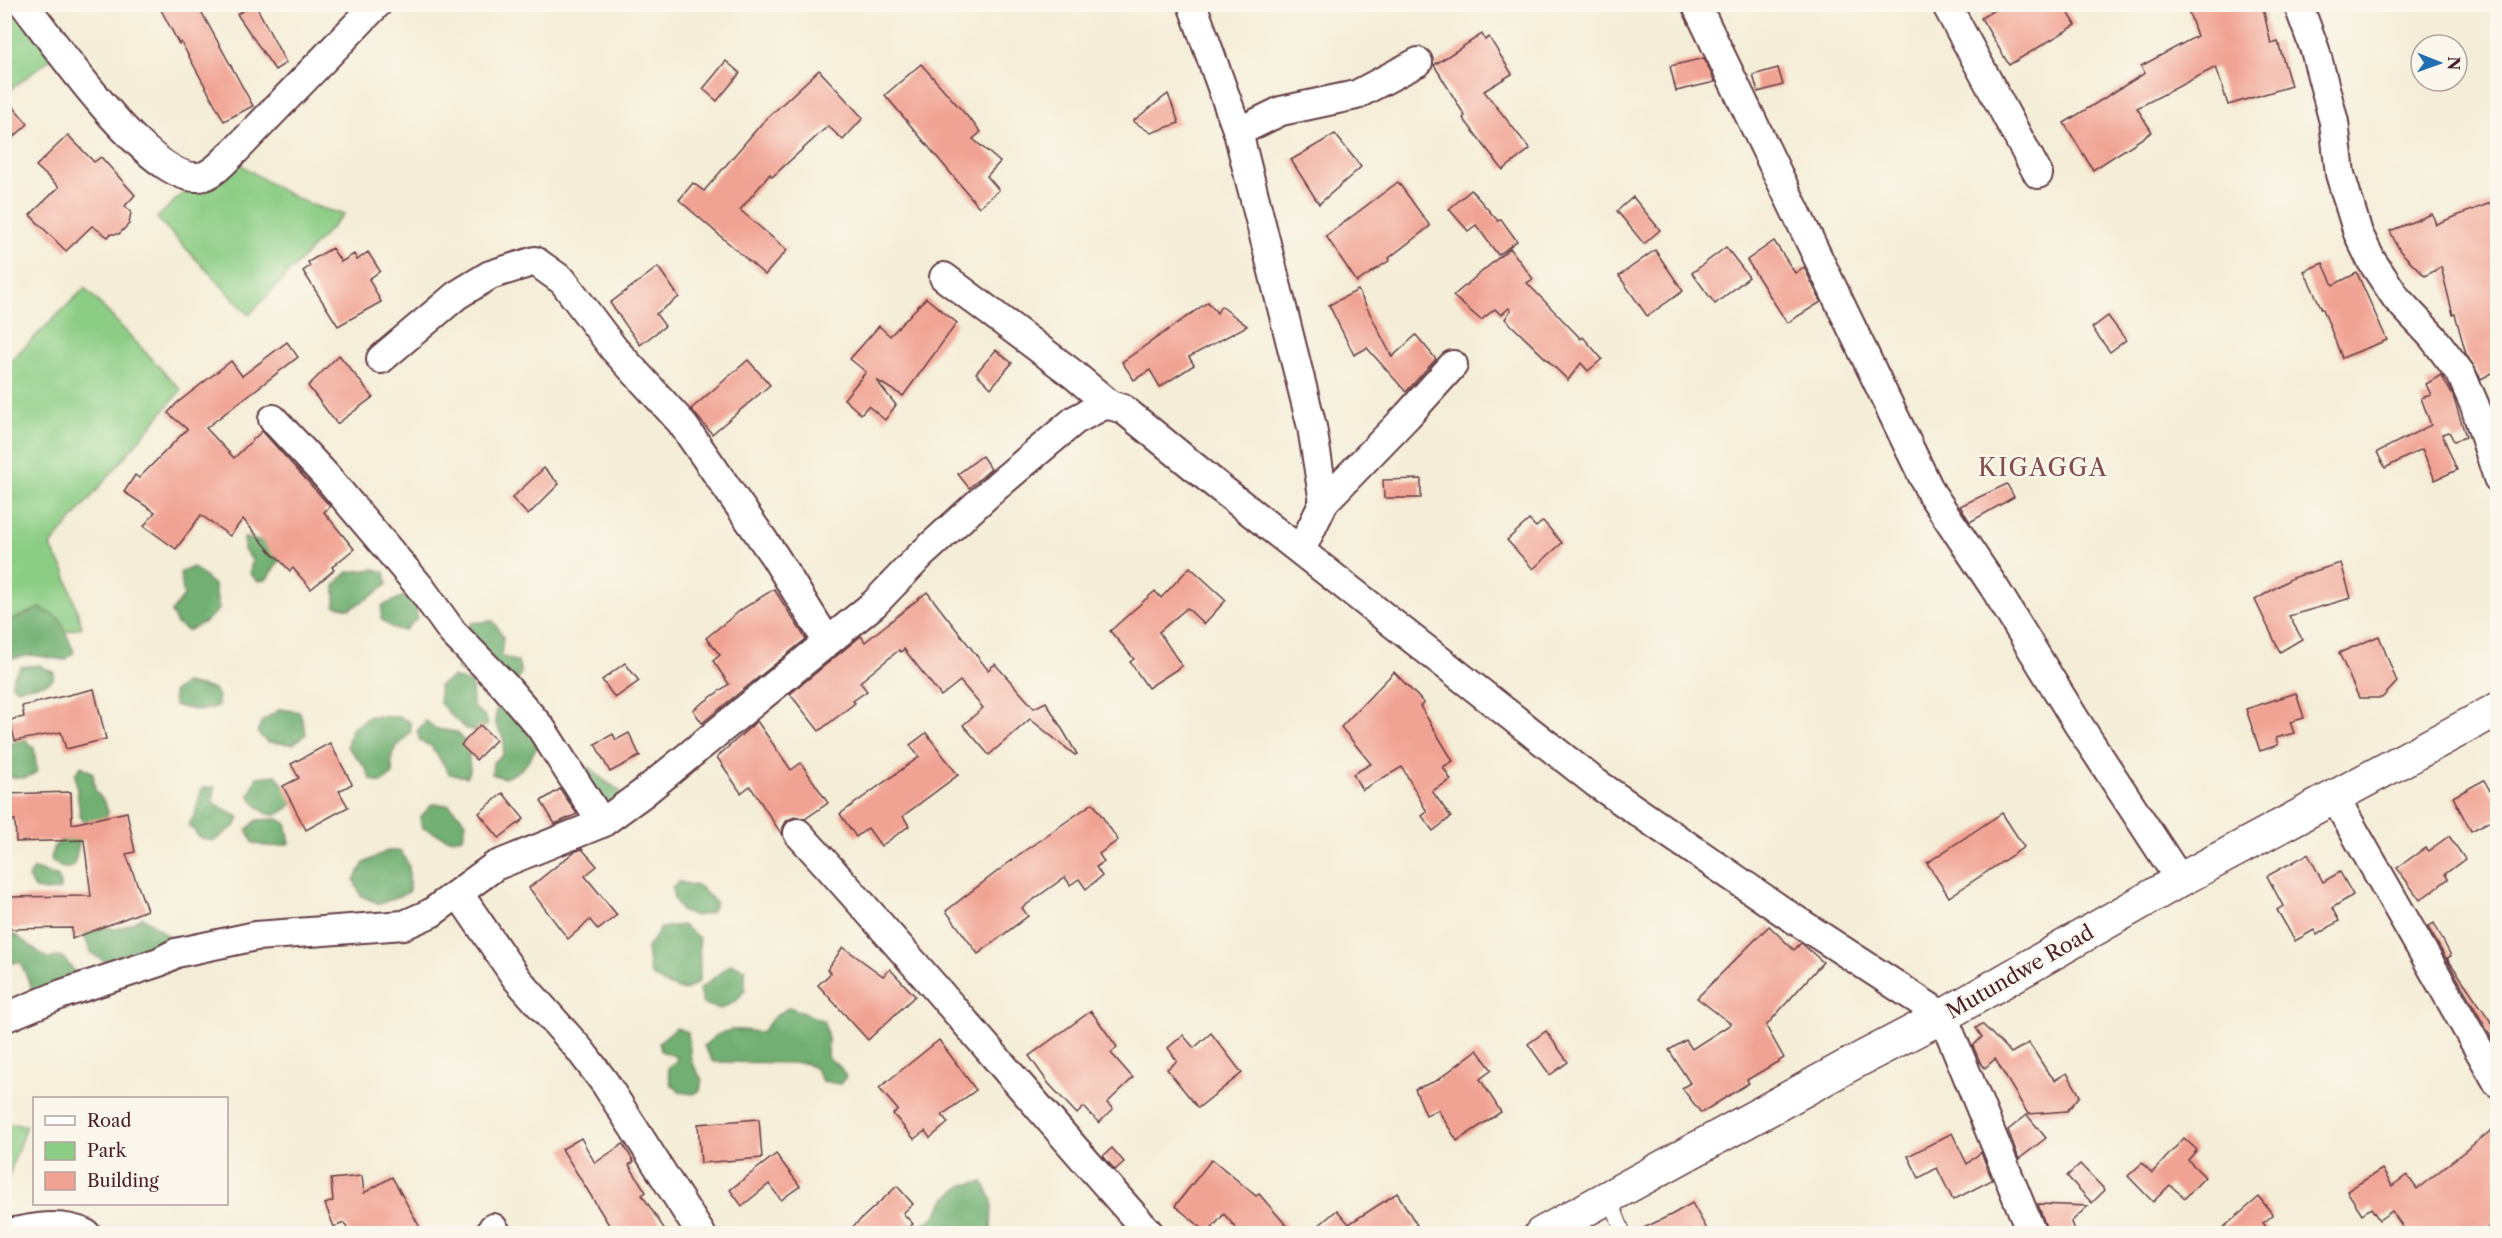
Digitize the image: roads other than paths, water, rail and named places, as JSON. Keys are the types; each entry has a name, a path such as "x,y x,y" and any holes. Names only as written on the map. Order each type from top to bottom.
{"main road":[{"name":"Mutundwe Road","path":"1541,1233 1943,1016 2180,880 2498,709"}],"street":[{"path":"24,4 122,129 164,166 182,175 204,176 221,165 377,4"},
{"path":"1192,4 1238,132 1312,427 1324,501"},
{"path":"1696,4 1931,494 1994,587 2076,721 2180,880"},
{"path":"1946,4 2038,174"},
{"path":"2298,4 2318,60 2334,122 2340,174 2358,233 2371,260 2397,299 2432,336 2461,374 2475,406 2498,478"},
{"path":"1238,132 1281,111 1356,95 1418,62"},
{"path":"381,360 457,295 490,275 535,261 563,281 614,349 681,422 775,557 827,641"},
{"path":"944,277 1073,374 1110,405 1122,409 1596,783 1788,915 1943,1016 2032,1233"},
{"path":"1301,550 1324,501 1453,365"},
{"path":"4,1018 62,994 159,962 176,953 255,936 404,925 431,913 495,866 602,823 651,788 874,604 937,540 1075,420 1102,406 1110,405"},
{"path":"273,419 327,477 420,587 453,633 505,686 541,728 602,823"},
{"path":"2336,798 2498,1083"},
{"path":"798,833 898,942 1062,1135 1150,1233"},
{"path":"459,894 517,980 580,1050 605,1083 700,1233"},
{"path":"6,1233 57,1226 86,1233"}],"lane":[{"path":"1609,1196 1624,1233"}],"district":[{"name":"KIGAGGA","path":"2043,468"}]}
